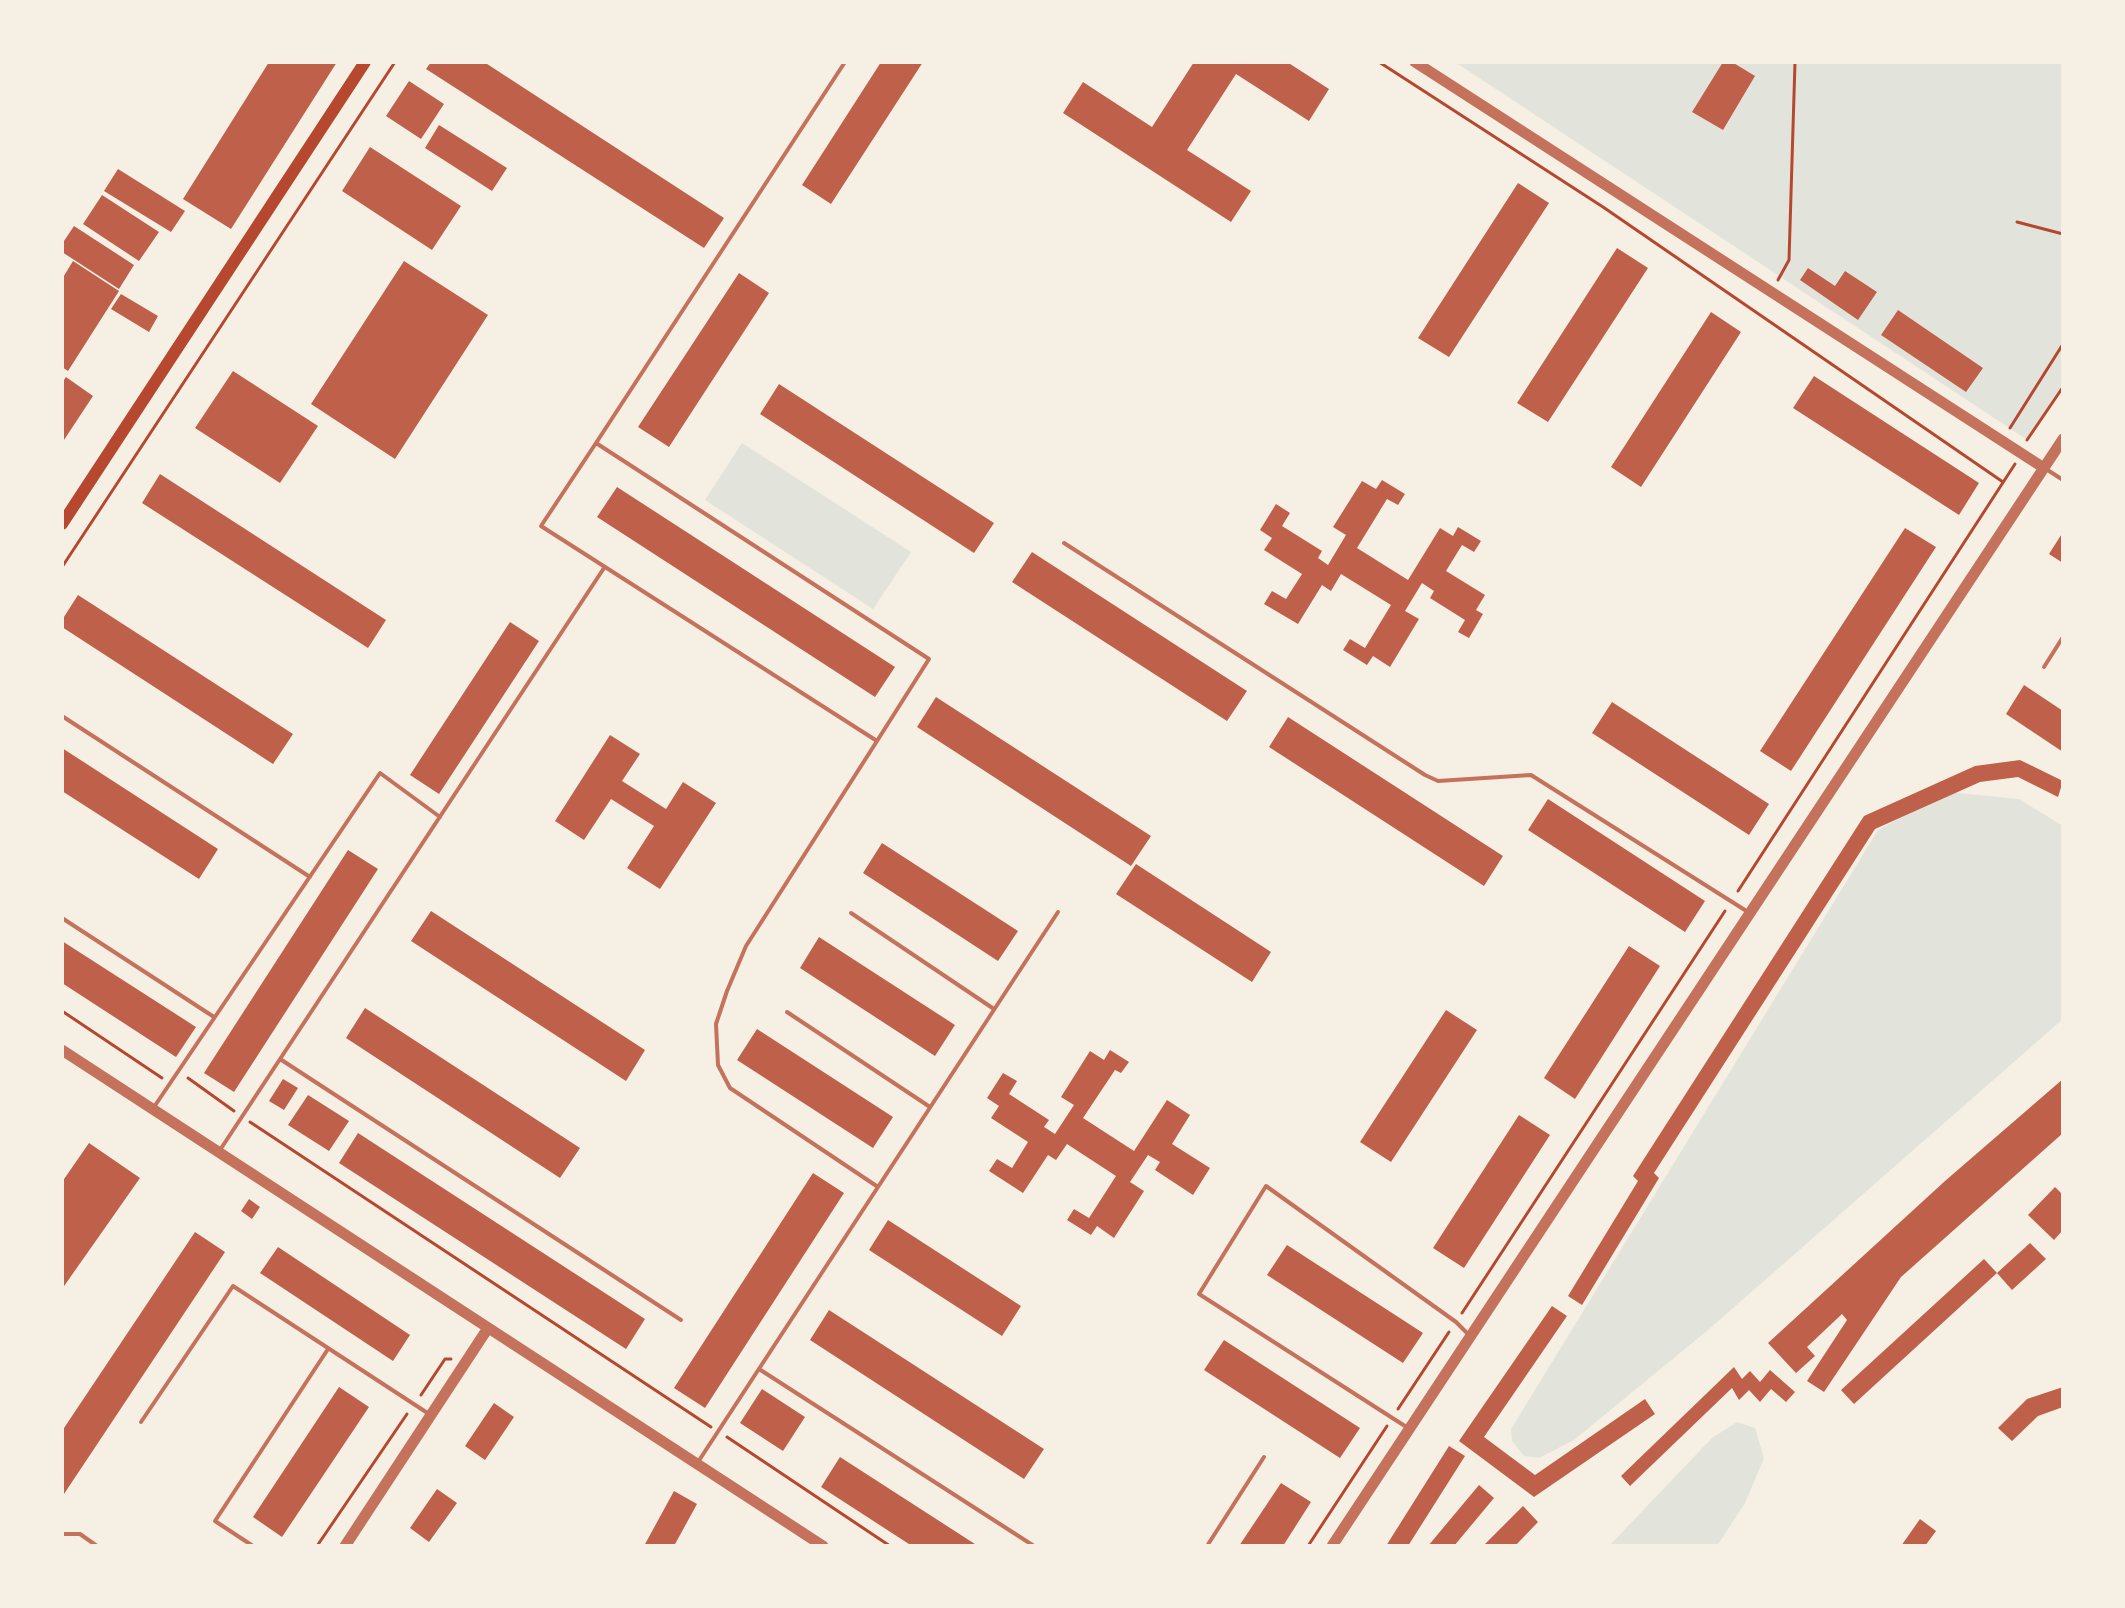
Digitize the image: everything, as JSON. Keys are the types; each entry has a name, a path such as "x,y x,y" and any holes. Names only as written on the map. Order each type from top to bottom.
{"main road":[{"path":"63,519 365,62"}],"street":[{"path":"1415,62 1772,292 2024,448 2044,468"},
{"path":"1332,1546 2063,439"},
{"path":"62,1050 823,1546"},
{"path":"345,1546 488,1328"}],"lane":[{"path":"845,62 541,526 877,741"},
{"path":"596,443 929,659 746,946 716,1024 718,1065 730,1088 878,1187"},
{"path":"2044,468 2063,480"},
{"path":"1064,543 1425,775 1438,781 1531,775 1750,913"},
{"path":"219,1153 604,568"},
{"path":"2044,667 2063,637"},
{"path":"62,716 310,877"},
{"path":"152,1109 380,773 440,817"},
{"path":"697,1464 1058,912"},
{"path":"851,913 994,1009"},
{"path":"62,918 215,1017"},
{"path":"787,1012 930,1107"},
{"path":"280,1059 681,1320"},
{"path":"1410,1429 1199,1294 1266,1186 1456,1322 1471,1337"},
{"path":"141,1422 233,1286 431,1416"},
{"path":"253,1546 215,1521 328,1349"},
{"path":"759,1369 1034,1546"},
{"path":"1207,1546 1264,1457"},
{"path":"62,1534 80,1534 97,1546"}],"path":[{"path":"62,567 395,62"},
{"path":"1379,62 1603,207 2003,482"},
{"path":"1772,292 1789,260 1795,62"},
{"path":"2017,222 2063,234"},
{"path":"2008,431 2063,348"},
{"path":"1308,1546 1732,901 2063,387"},
{"path":"62,1011 170,1084"},
{"path":"178,1071 242,1117 890,1546"},
{"path":"317,1546 445,1359 467,1359"}],"shaded area":[{"path":"1455,62 2063,62 2063,384 2027,439 2023,437"},
{"path":"742,443 911,552 873,609 705,500"},
{"path":"1950,792 2019,799 2063,826 2063,1019 1708,1330 1574,1440 1539,1458 1524,1456 1512,1441 1511,1429 1878,830"},
{"path":"1737,1422 1755,1428 1764,1458 1745,1503 1717,1546 1609,1546 1712,1438"}],"building":[{"path":"269,62 337,62 231,229 183,199"},
{"path":"431,62 484,62 724,218 704,248 426,69"},
{"path":"881,62 923,62 831,204 802,185"},
{"path":"1194,62 1287,62 1329,89 1309,121 1236,74 1187,150 1251,191 1231,222 1063,113 1083,82 1152,127"},
{"path":"1723,62 1732,62 1755,76 1723,130 1692,112"},
{"path":"409,81 444,104 421,139 386,116"},
{"path":"439,125 507,168 492,191 425,148"},
{"path":"370,147 461,206 432,250 342,191"},
{"path":"118,169 185,211 171,232 104,191"},
{"path":"1518,183 1549,203 1449,357 1418,338"},
{"path":"102,195 159,232 139,261 83,224"},
{"path":"74,226 134,265 119,289 62,252 62,244"},
{"path":"1617,248 1648,268 1548,422 1517,403"},
{"path":"73,261 119,291 68,371 62,367 62,279"},
{"path":"404,261 488,315 395,459 311,404"},
{"path":"1808,268 1835,286 1845,271 1877,292 1858,320 1800,280"},
{"path":"739,273 769,293 669,447 638,427"},
{"path":"121,294 158,316 149,332 111,309"},
{"path":"1898,310 1983,368 1966,392 1881,335"},
{"path":"1711,312 1741,332 1641,487 1611,467"},
{"path":"233,371 318,426 280,483 195,428"},
{"path":"1814,376 1979,483 1959,515 1793,408"},
{"path":"66,377 93,396 62,443 62,383"},
{"path":"779,384 994,523 974,553 760,414"},
{"path":"160,474 386,620 368,648 142,503"},
{"path":"1382,480 1405,494 1398,505 1387,499 1357,548 1408,580 1440,528 1453,536 1458,527 1481,541 1474,552 1462,545 1446,571 1485,595 1476,610 1483,614 1469,638 1458,632 1465,620 1430,598 1434,591 1422,583 1405,611 1419,619 1390,667 1373,656 1367,665 1343,650 1350,639 1365,648 1391,605 1341,574 1331,591 1322,585 1298,624 1264,604 1272,591 1286,599 1302,574 1264,550 1272,538 1260,530 1276,504 1290,513 1282,526 1322,551 1318,558 1328,565 1346,535 1333,527 1362,481 1376,489"},
{"path":"617,487 895,667 875,697 597,517"},
{"path":"1905,528 1936,547 1791,771 1760,751"},
{"path":"2063,532 2063,563 2049,554"},
{"path":"1032,552 1247,691 1227,721 1012,582"},
{"path":"78,595 293,734 273,764 62,627 62,620"},
{"path":"510,622 539,641 439,794 410,775"},
{"path":"2024,685 2063,711 2063,752 2006,714"},
{"path":"936,697 1151,836 1131,866 917,727"},
{"path":"1612,702 1769,804 1749,835 1592,733"},
{"path":"1288,717 1503,856 1484,886 1269,747"},
{"path":"610,735 640,754 622,781 666,809 683,782 716,803 660,889 627,868 654,826 611,799 584,840 555,821"},
{"path":"62,748 218,849 199,879 62,791"},
{"path":"2020,760 2063,781 2058,797 2018,777 1980,782 1875,829 1654,1173 1659,1178 1582,1305 1568,1296 1638,1181 1633,1176 1864,816 1975,766"},
{"path":"1548,799 1705,901 1685,932 1528,830"},
{"path":"882,843 1018,931 998,961 863,873"},
{"path":"348,850 378,869 234,1092 204,1073"},
{"path":"1136,864 1271,952 1252,982 1116,894"},
{"path":"431,911 645,1050 626,1081 411,941"},
{"path":"819,937 955,1025 935,1056 800,968"},
{"path":"62,941 196,1027 176,1057 62,983"},
{"path":"1629,946 1660,966 1575,1099 1544,1078"},
{"path":"365,1008 580,1148 560,1178 346,1038"},
{"path":"1446,1010 1477,1030 1391,1162 1360,1142"},
{"path":"757,1029 893,1117 873,1148 737,1060"},
{"path":"1110,1050 1129,1062 1121,1073 1115,1070 1083,1118 1134,1151 1167,1100 1190,1115 1172,1144 1210,1168 1193,1195 1155,1170 1160,1162 1148,1155 1130,1182 1144,1191 1114,1238 1097,1226 1091,1235 1067,1220 1074,1209 1089,1218 1116,1176 1067,1144 1056,1160 1048,1155 1023,1193 989,1171 997,1159 1012,1168 1028,1142 991,1118 999,1106 987,1098 1003,1073 1017,1081 1009,1094 1049,1120 1044,1127 1055,1134 1074,1105 1061,1097 1090,1051 1104,1060"},
{"path":"283,1079 298,1088 284,1110 269,1101"},
{"path":"2063,1079 2063,1133 1901,1277 1824,1392 1807,1381 1847,1320 1842,1314 1807,1347 1815,1356 1796,1373 1768,1343 1945,1181"},
{"path":"308,1095 349,1121 329,1151 288,1125"},
{"path":"1519,1115 1550,1135 1464,1268 1433,1248"},
{"path":"358,1133 645,1319 626,1349 339,1163"},
{"path":"89,1143 140,1178 62,1289 62,1182"},
{"path":"813,1173 844,1193 705,1408 674,1388"},
{"path":"2055,1187 2063,1195 2063,1230 2054,1240 2028,1215"},
{"path":"249,1199 260,1207 252,1219 241,1211"},
{"path":"888,1220 1021,1306 1002,1336 869,1250"},
{"path":"195,1232 225,1252 62,1497 62,1431"},
{"path":"2030,1243 2046,1259 2012,1290 1997,1273"},
{"path":"1287,1245 1423,1333 1403,1363 1267,1275"},
{"path":"278,1247 410,1335 393,1361 260,1273"},
{"path":"1984,1259 1997,1273 1854,1404 1841,1390"},
{"path":"1552,1306 1567,1316 1484,1437 1535,1475 1645,1399 1655,1414 1534,1497 1459,1441"},
{"path":"829,1310 1044,1449 1024,1479 810,1340"},
{"path":"1224,1340 1360,1428 1340,1458 1204,1370"},
{"path":"1734,1367 1742,1379 1750,1371 1760,1382 1770,1370 1795,1392 1786,1402 1771,1389 1760,1402 1749,1390 1739,1400 1732,1388 1630,1486 1621,1476"},
{"path":"339,1387 369,1407 282,1537 253,1517"},
{"path":"2063,1387 2063,1407 2038,1416 2012,1441 1998,1428 2027,1399"},
{"path":"762,1389 805,1417 783,1451 740,1423"},
{"path":"494,1403 514,1417 485,1460 465,1446"},
{"path":"1449,1446 1465,1456 1408,1546 1386,1546"},
{"path":"840,1457 978,1546 912,1546 821,1487"},
{"path":"1281,1483 1311,1502 1283,1546 1239,1546"},
{"path":"1479,1485 1494,1498 1454,1546 1428,1546"},
{"path":"437,1489 457,1503 429,1542 410,1528"},
{"path":"674,1491 697,1504 674,1546 644,1546"},
{"path":"1523,1506 1538,1522 1515,1546 1483,1546"},
{"path":"1920,1519 1936,1531 1925,1546 1901,1546"}]}
